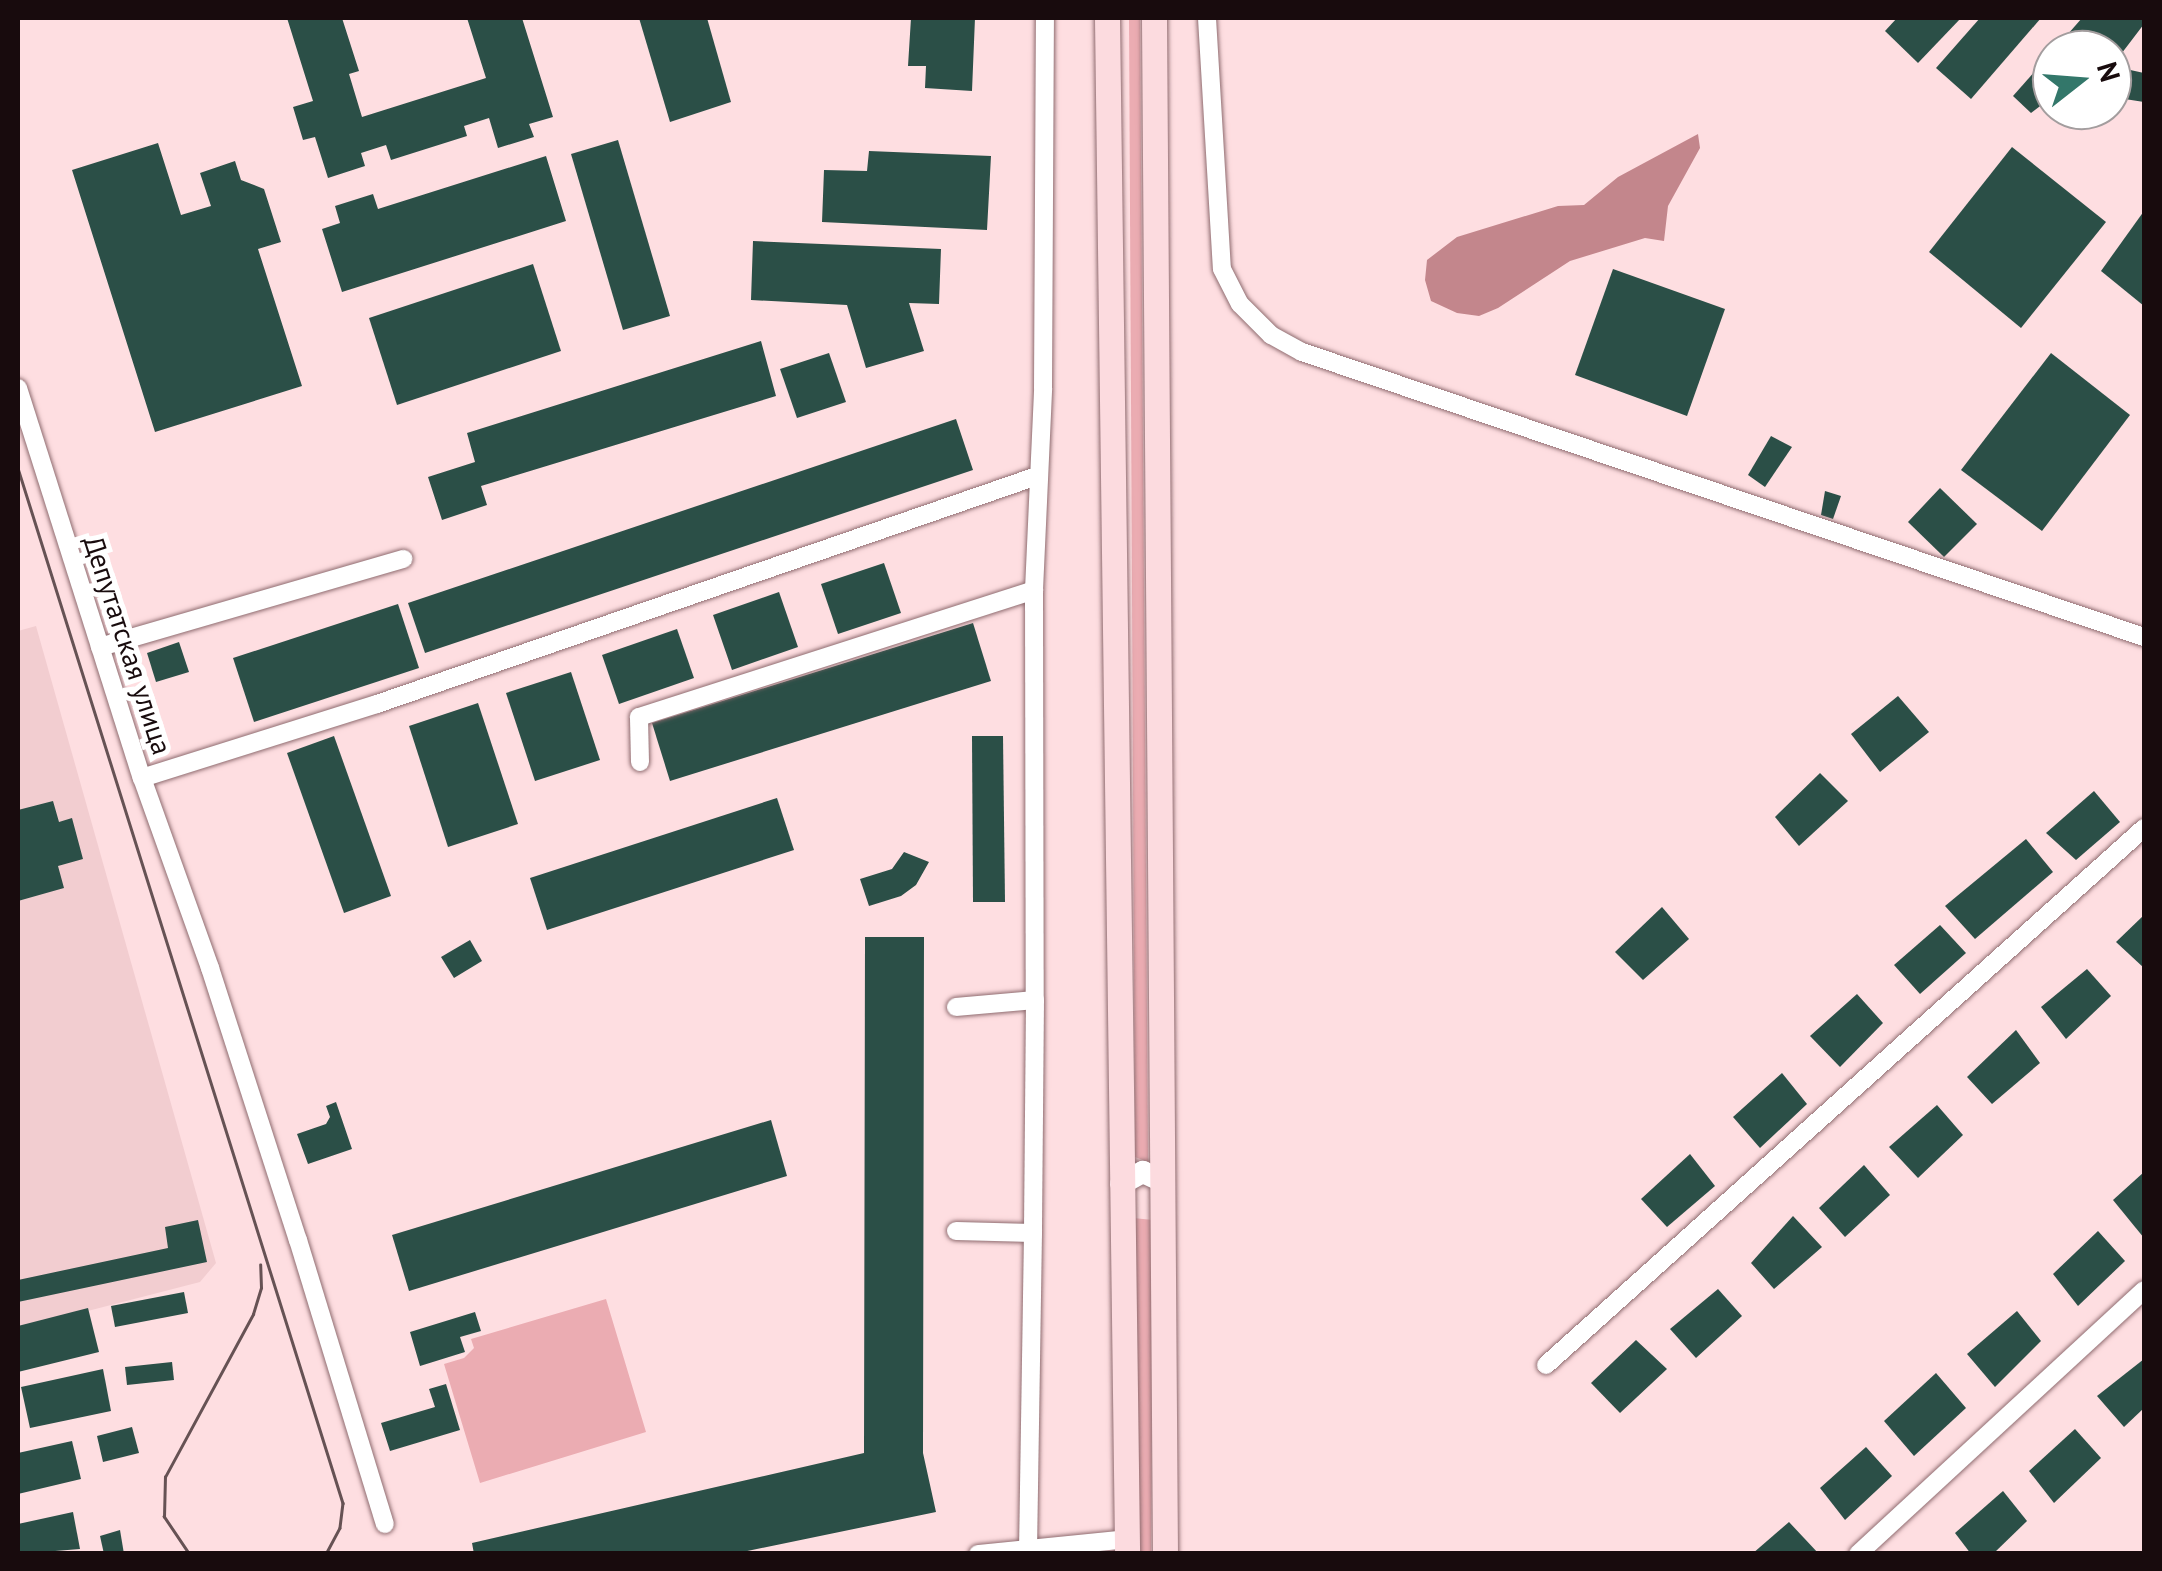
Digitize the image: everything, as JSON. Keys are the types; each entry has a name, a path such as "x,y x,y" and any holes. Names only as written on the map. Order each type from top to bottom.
{"main road":[{"path":"1107,18 1127,1546"},
{"path":"1154,18 1166,1554"}],"street":[{"path":"1029,1550 1035,1000 1034,590 1044,378 1045,18"},
{"path":"1207,18 1222,268 1240,304 1271,335 1302,352 2144,637"},
{"name":"Депутатская улица","path":"18,388 188,918 210,968 385,1524"},
{"path":"142,778 377,704 1037,476"},
{"path":"100,648 403,559"},
{"path":"640,762 639,717 1034,590"},
{"path":"1546,1365 2144,828"},
{"path":"956,1007 1035,1000"},
{"path":"1121,1184 1143,1172 1164,1182"},
{"path":"956,1231 1033,1233"},
{"path":"1858,1554 2144,1290"},
{"path":"978,1554 1127,1546"}],"shaded area":[{"path":"1129,18 1140,18 1148,1162 1135,1157"},
{"path":"1698,134 1700,148 1668,206 1664,241 1645,238 1570,261 1479,316 1457,313 1431,301 1425,280 1427,260 1457,237 1558,206 1584,205 1618,177"},
{"path":"36,626 216,1263 200,1282 18,1329 18,631"},
{"path":"1133,1218 1153,1220 1151,1553 1135,1553"},
{"path":"606,1299 646,1432 480,1483 444,1364 464,1358 474,1348 471,1339"}],"building":[{"path":"287,18 342,18 359,71 349,74 362,117 486,78 467,18 522,18 553,117 529,124 534,137 498,148 489,118 464,126 467,136 391,160 386,145 361,153 365,166 328,178 315,137 303,140 293,107 313,101"},
{"path":"639,18 707,18 731,102 670,122"},
{"path":"911,18 975,18 972,91 925,88 926,66 908,66"},
{"path":"1897,18 1961,18 1918,63 1885,31"},
{"path":"1980,18 2041,18 1971,99 1936,68"},
{"path":"2082,18 2144,18 2132,40 2132,30 2072,30"},
{"path":"2132,70 2144,73 2144,102 2132,100"},
{"path":"2032,75 2032,112 2013,96"},
{"path":"618,140 670,316 623,330 571,154"},
{"path":"158,143 181,215 211,206 200,173 235,161 241,180 264,189 281,242 258,249 302,386 155,432 72,170"},
{"path":"2012,147 2106,222 2021,328 1929,252"},
{"path":"869,151 991,156 987,230 822,222 824,170 867,171"},
{"path":"546,156 566,221 342,292 322,229 340,223 335,206 373,194 378,209"},
{"path":"2144,211 2144,306 2101,271"},
{"path":"753,241 941,249 939,304 909,303 924,351 866,368 847,305 751,300"},
{"path":"533,264 561,351 397,405 369,318"},
{"path":"1613,269 1725,309 1687,416 1575,375"},
{"path":"761,341 776,396 481,486 487,505 442,520 428,477 475,462 467,433"},
{"path":"829,353 846,402 797,418 780,369"},
{"path":"2051,353 2130,415 2042,531 1961,470"},
{"path":"956,419 973,470 425,653 408,603"},
{"path":"1771,436 1792,447 1765,487 1748,475"},
{"path":"1940,488 1977,524 1944,557 1908,522"},
{"path":"1825,491 1841,496 1833,519 1821,515"},
{"path":"884,563 901,613 838,634 821,584"},
{"path":"779,592 798,647 732,670 713,615"},
{"path":"398,604 419,668 254,722 233,658"},
{"path":"973,623 991,681 670,781 652,723"},
{"path":"677,629 694,678 619,704 602,655"},
{"path":"179,642 189,672 156,682 147,653"},
{"path":"571,672 600,760 535,781 506,693"},
{"path":"1898,696 1929,732 1880,772 1851,734"},
{"path":"478,703 518,824 448,847 409,726"},
{"path":"334,736 391,896 344,913 287,753"},
{"path":"972,736 1003,736 1005,902 973,902"},
{"path":"1820,773 1848,801 1799,846 1775,817"},
{"path":"2094,791 2120,822 2076,860 2046,833"},
{"path":"777,798 794,850 547,930 530,878"},
{"path":"53,801 59,822 72,818 83,859 58,866 64,888 18,901 18,810"},
{"path":"2026,839 2053,872 1975,939 1945,906"},
{"path":"904,852 929,862 916,885 901,896 869,906 860,879 892,869"},
{"path":"1662,907 1689,939 1643,980 1615,952"},
{"path":"2144,915 2144,968 2116,942"},
{"path":"1940,925 1966,953 1920,994 1894,965"},
{"path":"865,937 924,937 923,1453 936,1512 733,1554 474,1554 472,1543 864,1453"},
{"path":"470,940 482,961 454,978 441,957"},
{"path":"2087,969 2111,996 2066,1039 2041,1007"},
{"path":"1857,994 1883,1023 1840,1067 1810,1036"},
{"path":"2016,1030 2040,1063 1992,1104 1967,1077"},
{"path":"1782,1073 1807,1104 1760,1148 1733,1117"},
{"path":"336,1102 352,1149 308,1164 297,1134 326,1124 330,1117 326,1106"},
{"path":"1937,1105 1963,1135 1918,1178 1889,1147"},
{"path":"771,1120 787,1176 409,1291 392,1235"},
{"path":"1690,1154 1715,1186 1667,1227 1641,1199"},
{"path":"1864,1165 1890,1195 1845,1237 1819,1208"},
{"path":"2144,1172 2144,1238 2113,1200"},
{"path":"1793,1216 1822,1247 1774,1289 1751,1263"},
{"path":"198,1220 207,1262 18,1302 18,1280 168,1248 165,1227"},
{"path":"2098,1231 2125,1261 2078,1306 2053,1274"},
{"path":"1718,1289 1742,1316 1696,1358 1670,1329"},
{"path":"184,1292 188,1313 115,1327 111,1306"},
{"path":"88,1308 99,1352 18,1372 18,1326"},
{"path":"2017,1311 2041,1341 1995,1387 1967,1354"},
{"path":"475,1312 481,1331 460,1337 465,1352 420,1366 410,1332"},
{"path":"1636,1340 1667,1369 1620,1413 1591,1383"},
{"path":"2144,1359 2144,1408 2124,1427 2097,1396"},
{"path":"172,1362 174,1380 127,1385 125,1367"},
{"path":"103,1369 111,1411 30,1428 21,1387"},
{"path":"1936,1373 1966,1408 1914,1456 1884,1421"},
{"path":"446,1384 460,1430 390,1451 381,1423 435,1407 429,1389"},
{"path":"132,1427 139,1453 103,1462 97,1436"},
{"path":"2075,1429 2101,1458 2054,1503 2029,1471"},
{"path":"72,1441 81,1479 18,1494 18,1453"},
{"path":"1866,1447 1892,1476 1845,1520 1820,1488"},
{"path":"2003,1491 2027,1521 1993,1554 1971,1554 1955,1533"},
{"path":"73,1512 80,1549 18,1554 18,1524"},
{"path":"1789,1522 1819,1554 1752,1554"},
{"path":"120,1530 124,1554 104,1554 100,1536"}],"tram line":[{"path":"18,468 343,1503 340,1528 326,1554"},
{"path":"189,1554 164,1517 165,1477 253,1314 261,1288 260,1265"}]}
